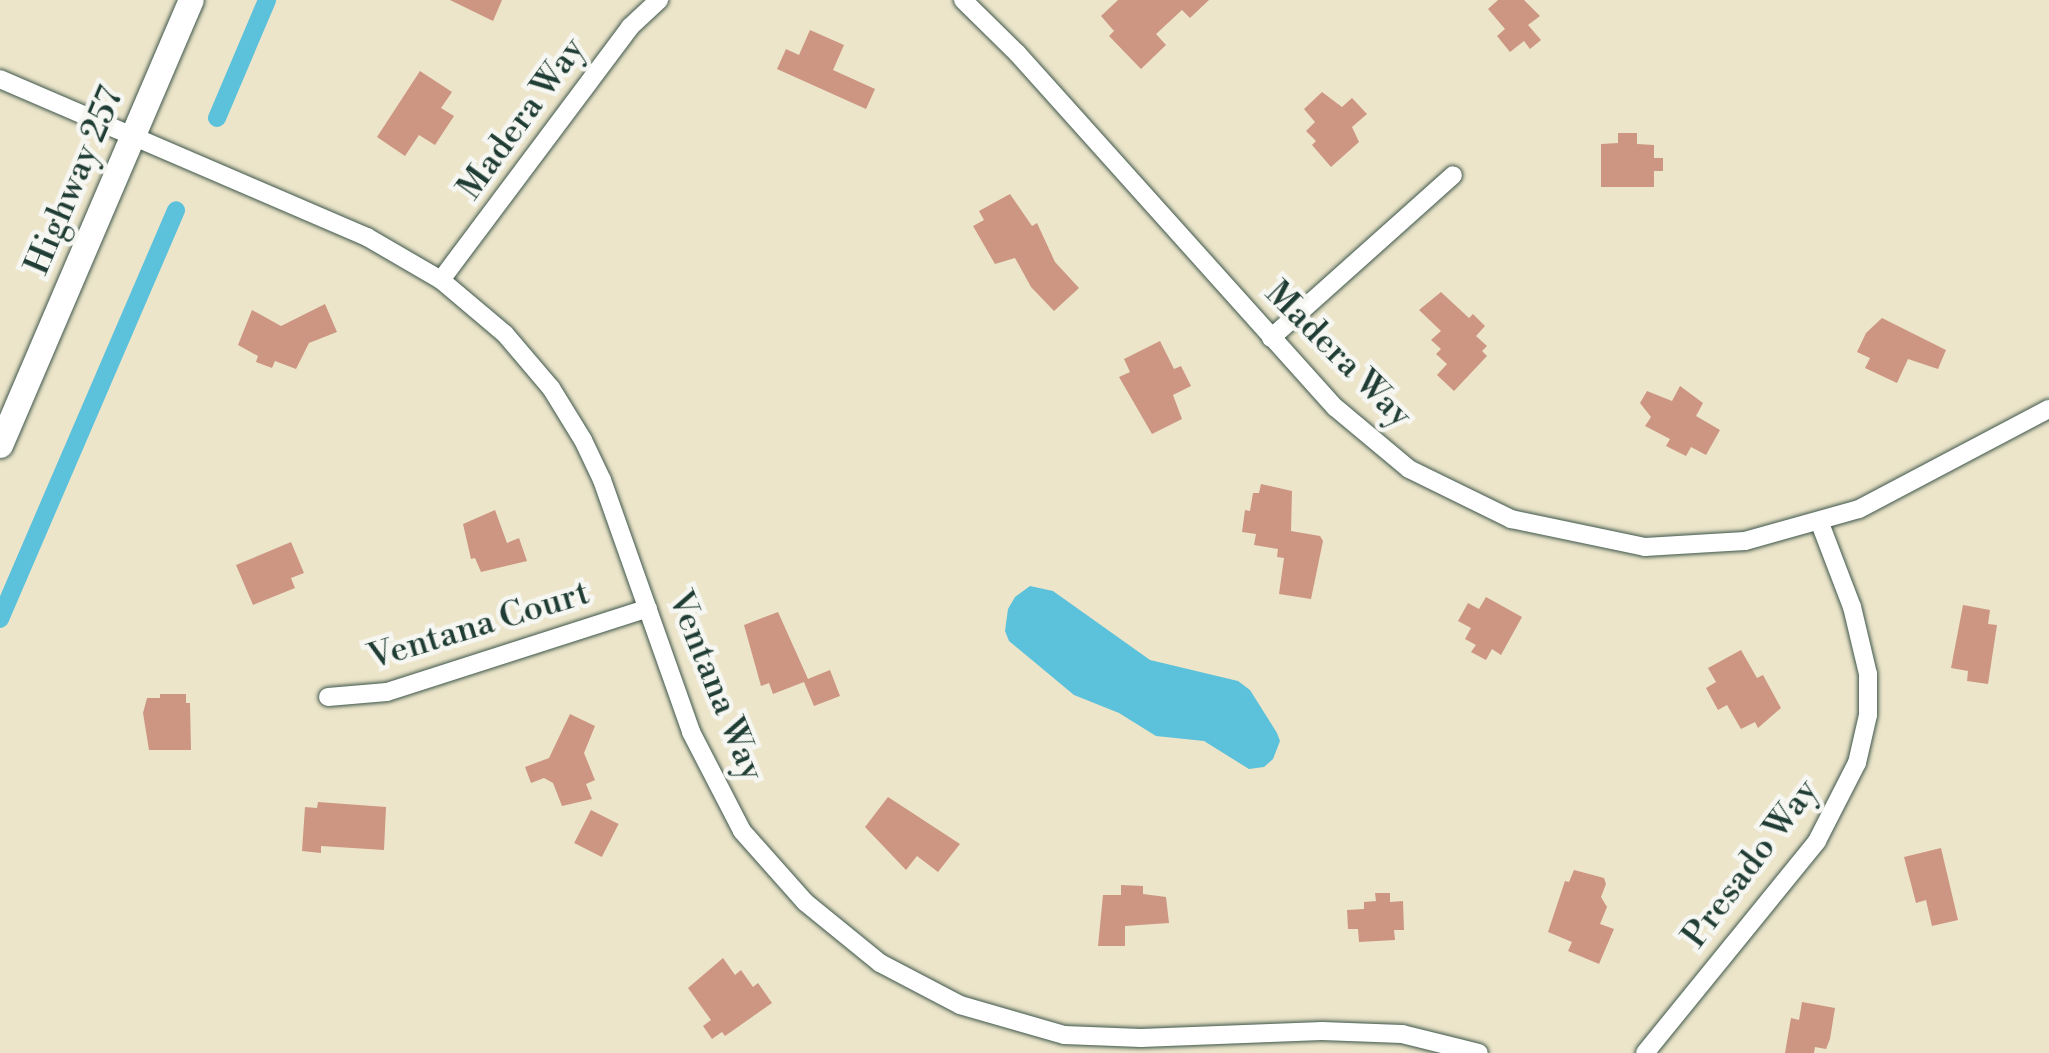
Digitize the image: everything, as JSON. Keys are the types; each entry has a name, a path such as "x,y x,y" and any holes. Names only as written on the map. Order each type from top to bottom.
{"main road":[{"name":"Highway 257","path":"0,445 191,0"}],"street":[{"name":"Madera Way","path":"441,280 630,28 659,0"},
{"name":"Madera Way","path":"964,0 1017,53 1336,408 1409,469 1511,518 1547,530 1645,546 1726,544 1820,523 1900,490 2049,408"},
{"name":"Ventana Way","path":"0,80 368,237 441,280 505,334 568,414 602,480 699,750 755,848 841,933 920,986 1005,1021 1064,1035 1184,1038 1374,1033 1429,1038 1479,1053"},
{"path":"1271,338 1453,175"},
{"name":"Presado Way","path":"1646,1053 1816,840 1857,762 1868,715 1868,674 1852,606 1820,523"},
{"name":"Ventana Court","path":"328,697 388,692 648,608"}],"water":[{"path":"1030,586 1053,591 1150,660 1238,681 1250,690 1277,733 1280,741 1273,759 1264,767 1249,769 1204,741 1156,736 1119,713 1074,695 1009,641 1005,631 1008,609 1015,597"}],"building":[{"path":"450,0 502,0 493,21"},
{"path":"1118,0 1209,0 1190,18 1182,10 1156,34 1166,45 1141,69 1109,36 1114,31 1101,16"},
{"path":"1498,0 1524,0 1540,16 1528,25 1541,40 1530,49 1524,41 1510,52 1497,36 1505,29 1488,9"},
{"path":"810,30 844,45 833,70 875,89 866,109 777,69 786,49 799,55"},
{"path":"420,71 452,92 441,108 454,116 435,145 419,135 405,156 377,137"},
{"path":"1322,92 1342,107 1352,98 1367,114 1352,127 1359,142 1331,167 1312,145 1316,141 1306,131 1315,122 1304,109"},
{"path":"1618,133 1637,133 1637,144 1654,145 1654,158 1663,158 1663,171 1654,171 1654,187 1601,187 1601,144 1618,143"},
{"path":"1010,194 1032,226 1037,223 1055,262 1079,288 1054,311 1031,287 1015,258 995,264 973,226 984,220 979,211"},
{"path":"1441,292 1469,318 1473,314 1485,326 1476,336 1487,346 1482,351 1487,356 1454,391 1437,375 1447,364 1436,354 1441,349 1431,340 1441,331 1419,310"},
{"path":"325,304 337,332 309,343 296,369 275,361 272,368 256,362 258,356 238,345 252,310 281,326"},
{"path":"1882,318 1946,350 1938,369 1908,359 1897,383 1865,368 1870,358 1857,352 1866,333"},
{"path":"1160,341 1174,369 1181,366 1191,386 1173,395 1182,419 1152,434 1119,377 1130,372 1124,359"},
{"path":"1680,386 1703,403 1696,416 1720,430 1706,455 1691,447 1686,456 1666,446 1670,439 1645,426 1651,417 1640,403 1647,391 1672,401"},
{"path":"1261,484 1292,491 1291,531 1320,536 1323,541 1311,599 1279,594 1284,558 1277,557 1278,549 1254,545 1256,534 1242,532 1245,510 1250,511 1253,493 1259,493"},
{"path":"495,510 507,543 519,538 527,561 481,572 475,558 471,559 463,524"},
{"path":"291,542 304,573 291,578 295,588 253,605 236,565"},
{"path":"1486,597 1522,617 1501,655 1492,649 1486,660 1471,652 1476,645 1465,639 1471,628 1458,621 1468,603 1479,609"},
{"path":"1963,605 1990,610 1988,624 1997,625 1988,684 1967,681 1968,671 1951,668"},
{"path":"778,612 808,679 830,670 840,696 814,706 804,682 773,694 769,683 761,686 744,625"},
{"path":"1741,650 1757,678 1763,675 1781,708 1758,728 1755,722 1741,729 1727,705 1718,710 1706,688 1716,682 1708,668"},
{"path":"160,694 186,694 186,703 190,703 191,750 149,750 143,713 147,698 160,698"},
{"path":"570,714 595,726 584,753 595,780 586,784 592,799 562,806 553,783 544,778 531,783 525,767 549,758"},
{"path":"888,797 960,844 938,872 917,856 906,870 865,827"},
{"path":"318,802 386,807 384,850 321,846 321,853 302,851 305,807 317,808"},
{"path":"591,810 619,824 602,857 574,843"},
{"path":"1941,848 1958,920 1932,926 1926,900 1916,903 1904,857"},
{"path":"1574,870 1604,878 1606,884 1601,897 1607,907 1600,924 1614,929 1599,964 1568,951 1572,942 1548,932 1565,881 1569,882"},
{"path":"1121,885 1143,886 1143,894 1166,897 1169,923 1125,926 1125,946 1098,946 1103,895 1121,895"},
{"path":"1375,893 1390,893 1390,902 1403,901 1404,930 1394,930 1395,940 1359,942 1358,929 1348,929 1347,910 1364,909 1364,902 1376,901"},
{"path":"723,958 735,975 741,970 753,987 758,983 772,1003 725,1036 722,1032 712,1039 703,1026 711,1020 688,988"},
{"path":"1802,1002 1835,1008 1830,1039 1826,1049 1815,1047 1814,1053 1785,1053 1791,1018 1799,1020"}],"waterway":[{"path":"217,118 267,0"},
{"path":"0,619 176,210"}]}
